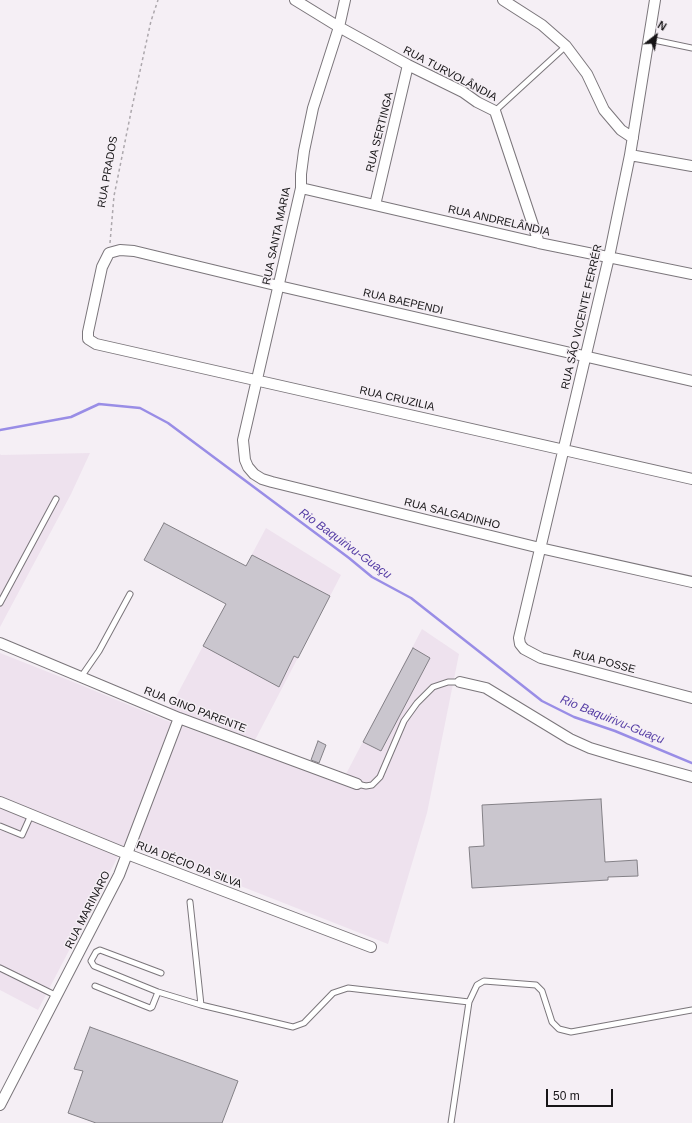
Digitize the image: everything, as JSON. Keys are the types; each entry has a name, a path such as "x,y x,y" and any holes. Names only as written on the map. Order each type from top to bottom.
{"street":[{"name":"RUA TURVOLÂNDIA","path":"297,0 339,27 408,65 463,92 477,102 495,111 539,243"},
{"name":"RUA SANTA MARIA","path":"246,431 300,188 304,151 313,108 339,27 345,0"},
{"path":"503,0 542,25 566,46 587,74 604,110 621,130 633,138"},
{"name":"RUA SÃO VICENTE FERRÉR","path":"519,638 609,256 630,156 655,0"},
{"name":"RUA SERTINGA","path":"375,205 408,65"},
{"path":"630,156 692,166"},
{"name":"RUA ANDRELÂNDIA","path":"300,188 539,243 692,274"},
{"name":"RUA BAEPENDI","path":"109,253 120,250 134,251 692,381"},
{"name":"RUA CRUZILIA","path":"109,253 102,266 88,332 88,339 96,344 692,479"},
{"name":"RUA SALGADINHO","path":"246,431 243,440 245,460 254,474 262,479 540,548 692,582"},
{"name":"RUA POSSE","path":"519,638 520,644 524,649 541,658 692,698"},
{"name":"RUA GINO PARENTE","path":"0,643 179,718 357,784"},
{"path":"460,682 486,688 570,739 590,748 692,777"},
{"name":"RUA MARINARO","path":"0,1105 119,875 179,718"},
{"name":"RUA DÉCIO DA SILVA","path":"0,802 127,854 371,947"}],"lane":[{"path":"648,39 692,48"},
{"path":"495,111 566,46"},
{"path":"0,602 56,499"},
{"path":"81,677 99,651 130,594"},
{"name":"RUA GINO PARENTE","path":"357,784 366,786 372,785 380,776 404,722 417,703 433,687 448,682 460,682"},
{"path":"0,826 22,835 31,815"},
{"path":"190,902 201,1005"},
{"path":"161,973 100,950 96,952 91,962 94,966 158,992 201,1005 292,1027 304,1023 333,993 348,988 469,1002"},
{"path":"0,968 57,996"},
{"path":"451,1123 469,1002 477,985 484,981 536,984 542,991 552,1022 559,1029 571,1032 692,1010"},
{"path":"95,986 150,1008 152,1007 158,992"}],"path":[{"name":"RUA PRADOS","path":"109,253 114,196 151,22 158,0"}],"shaded area":[{"path":"90,453 71,494 0,627 0,454"},
{"path":"266,528 341,575 255,740 170,708"},
{"path":"422,629 459,654 427,813 388,944 126,841 38,1010 0,990 0,653 165,720 304,770 308,760 346,774"}],"building":[{"path":"164,523 246,566 252,555 330,596 298,658 294,656 279,687 203,646 226,604 144,560"},
{"path":"413,648 430,658 381,751 363,742"},
{"path":"318,741 326,745 319,763 311,760"},
{"path":"601,799 605,862 637,860 638,876 608,877 608,880 472,888 469,847 484,846 482,805"},
{"path":"90,1027 238,1081 222,1123 96,1123 68,1113 83,1071 74,1069"}],"waterway":[{"name":"Rio Baquirivu-Guaçu","path":"0,430 71,417 99,404 140,408 168,423 349,558 372,577 411,598 542,701 574,717 615,731 692,763"}]}
